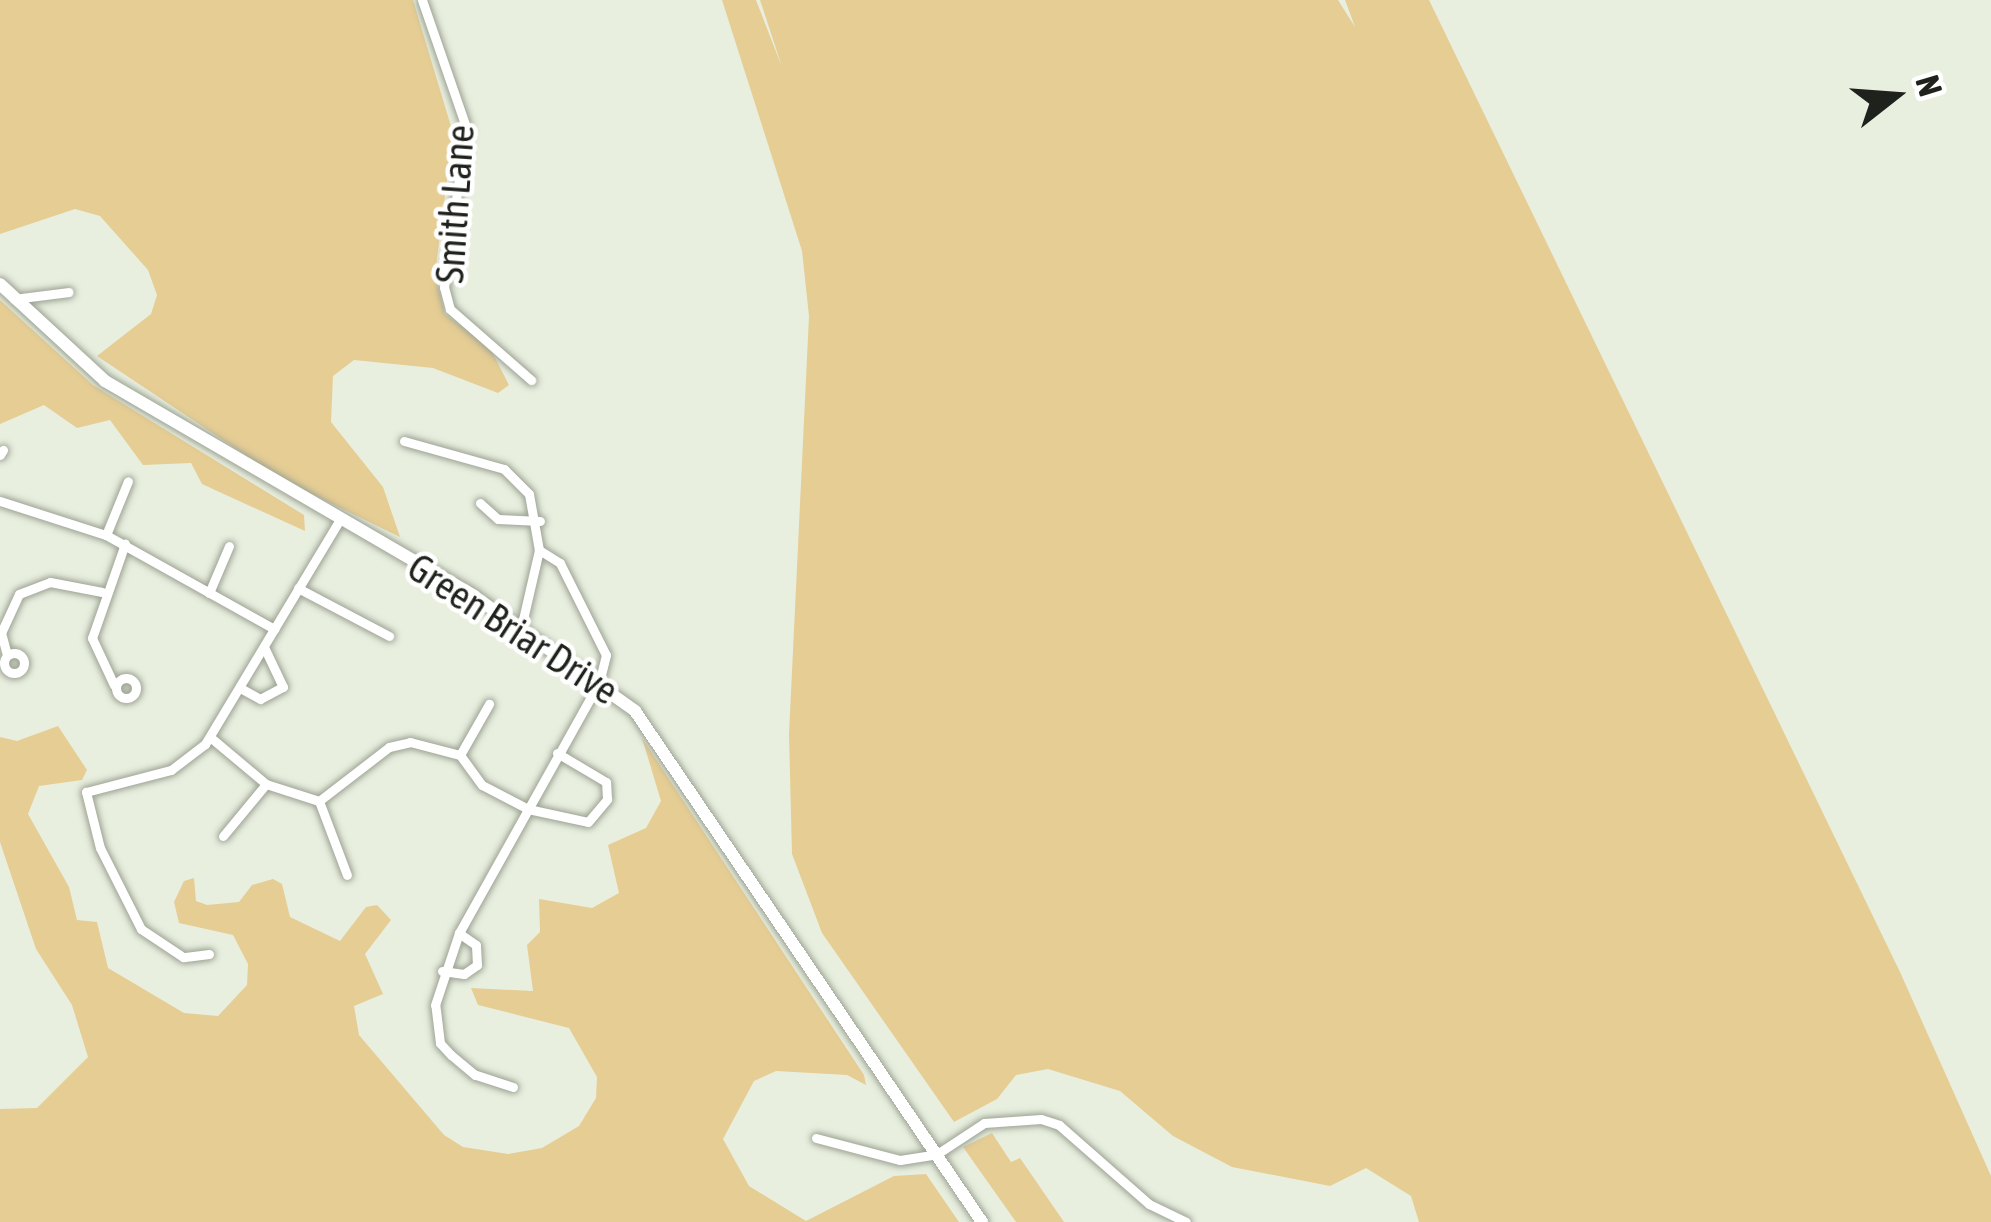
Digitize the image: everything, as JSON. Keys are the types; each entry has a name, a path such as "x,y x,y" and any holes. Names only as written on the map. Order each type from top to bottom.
{"street":[{"name":"Smith Lane","path":"422,0 466,128 444,286 450,309 531,380"},
{"name":"Green Briar Drive","path":"0,284 105,381 521,628 635,711 982,1222"},
{"path":"14,299 69,292"},
{"path":"404,441 504,469 529,494 539,521 539,550 521,628"},
{"path":"106,535 128,481"},
{"path":"0,501 106,535 274,629"},
{"path":"481,503 498,520 539,521"},
{"path":"209,954 183,957 141,929 100,848 85,796 171,770 210,737 339,521"},
{"path":"114,685 92,638 102,592 125,544"},
{"path":"209,593 229,546"},
{"path":"513,1087 475,1075 440,1043 435,1005 442,971 459,933 599,682 606,656 560,563 539,550"},
{"path":"7,655 1,633 20,594 50,582 102,592"},
{"path":"298,588 389,636"},
{"path":"242,689 268,698 283,687 264,647"},
{"path":"460,755 489,704"},
{"path":"210,737 266,784 319,801"},
{"path":"319,801 389,747 410,742 460,755 482,785 528,809 577,825 607,799 602,775 557,753"},
{"path":"223,836 266,784"},
{"path":"319,801 347,874"},
{"path":"442,971 464,974 477,964 476,945 459,933"},
{"path":"816,1138 879,1159 937,1154 984,1123 1041,1119 1060,1125 1130,1190 1186,1222"}],"shaded area":[{"path":"0,0 413,0 453,133 435,274 445,314 490,348 509,385 498,393 433,368 354,360 333,376 331,422 383,487 400,537 283,480 97,356 151,314 157,295 148,270 100,216 75,209 0,234"},
{"path":"722,0 756,0 782,67 760,0 1338,0 1355,27 1345,0 1429,0 1900,972 1991,1176 1991,1222 1419,1222 1411,1196 1366,1168 1330,1186 1232,1167 1173,1136 1120,1091 1048,1069 1016,1075 997,1099 954,1122 822,933 792,854 789,734 809,316 802,251"},
{"path":"0,300 93,385 304,515 305,531 202,484 191,463 143,465 110,420 77,428 44,405 0,424"},
{"path":"58,726 87,770 82,780 39,786 28,814 69,887 77,920 97,922 108,968 184,1013 218,1016 247,985 248,964 233,935 179,923 174,902 184,881 194,878 196,901 207,905 239,902 252,885 273,879 282,884 290,917 340,941 366,907 377,905 391,920 365,954 383,994 354,1006 359,1035 444,1135 463,1147 508,1154 542,1148 579,1126 596,1098 597,1077 569,1028 478,1005 471,988 533,991 527,945 540,932 539,899 592,908 619,893 608,845 646,828 661,801 642,738 864,1075 866,1085 847,1075 776,1071 754,1081 723,1139 749,1186 806,1221 894,1176 926,1174 959,1222 0,1222 0,1109 37,1108 88,1057 72,1005 36,949 0,842 0,737 17,741"},
{"path":"992,1133 1011,1162 1020,1158 1064,1222 1016,1222 963,1147"}]}
